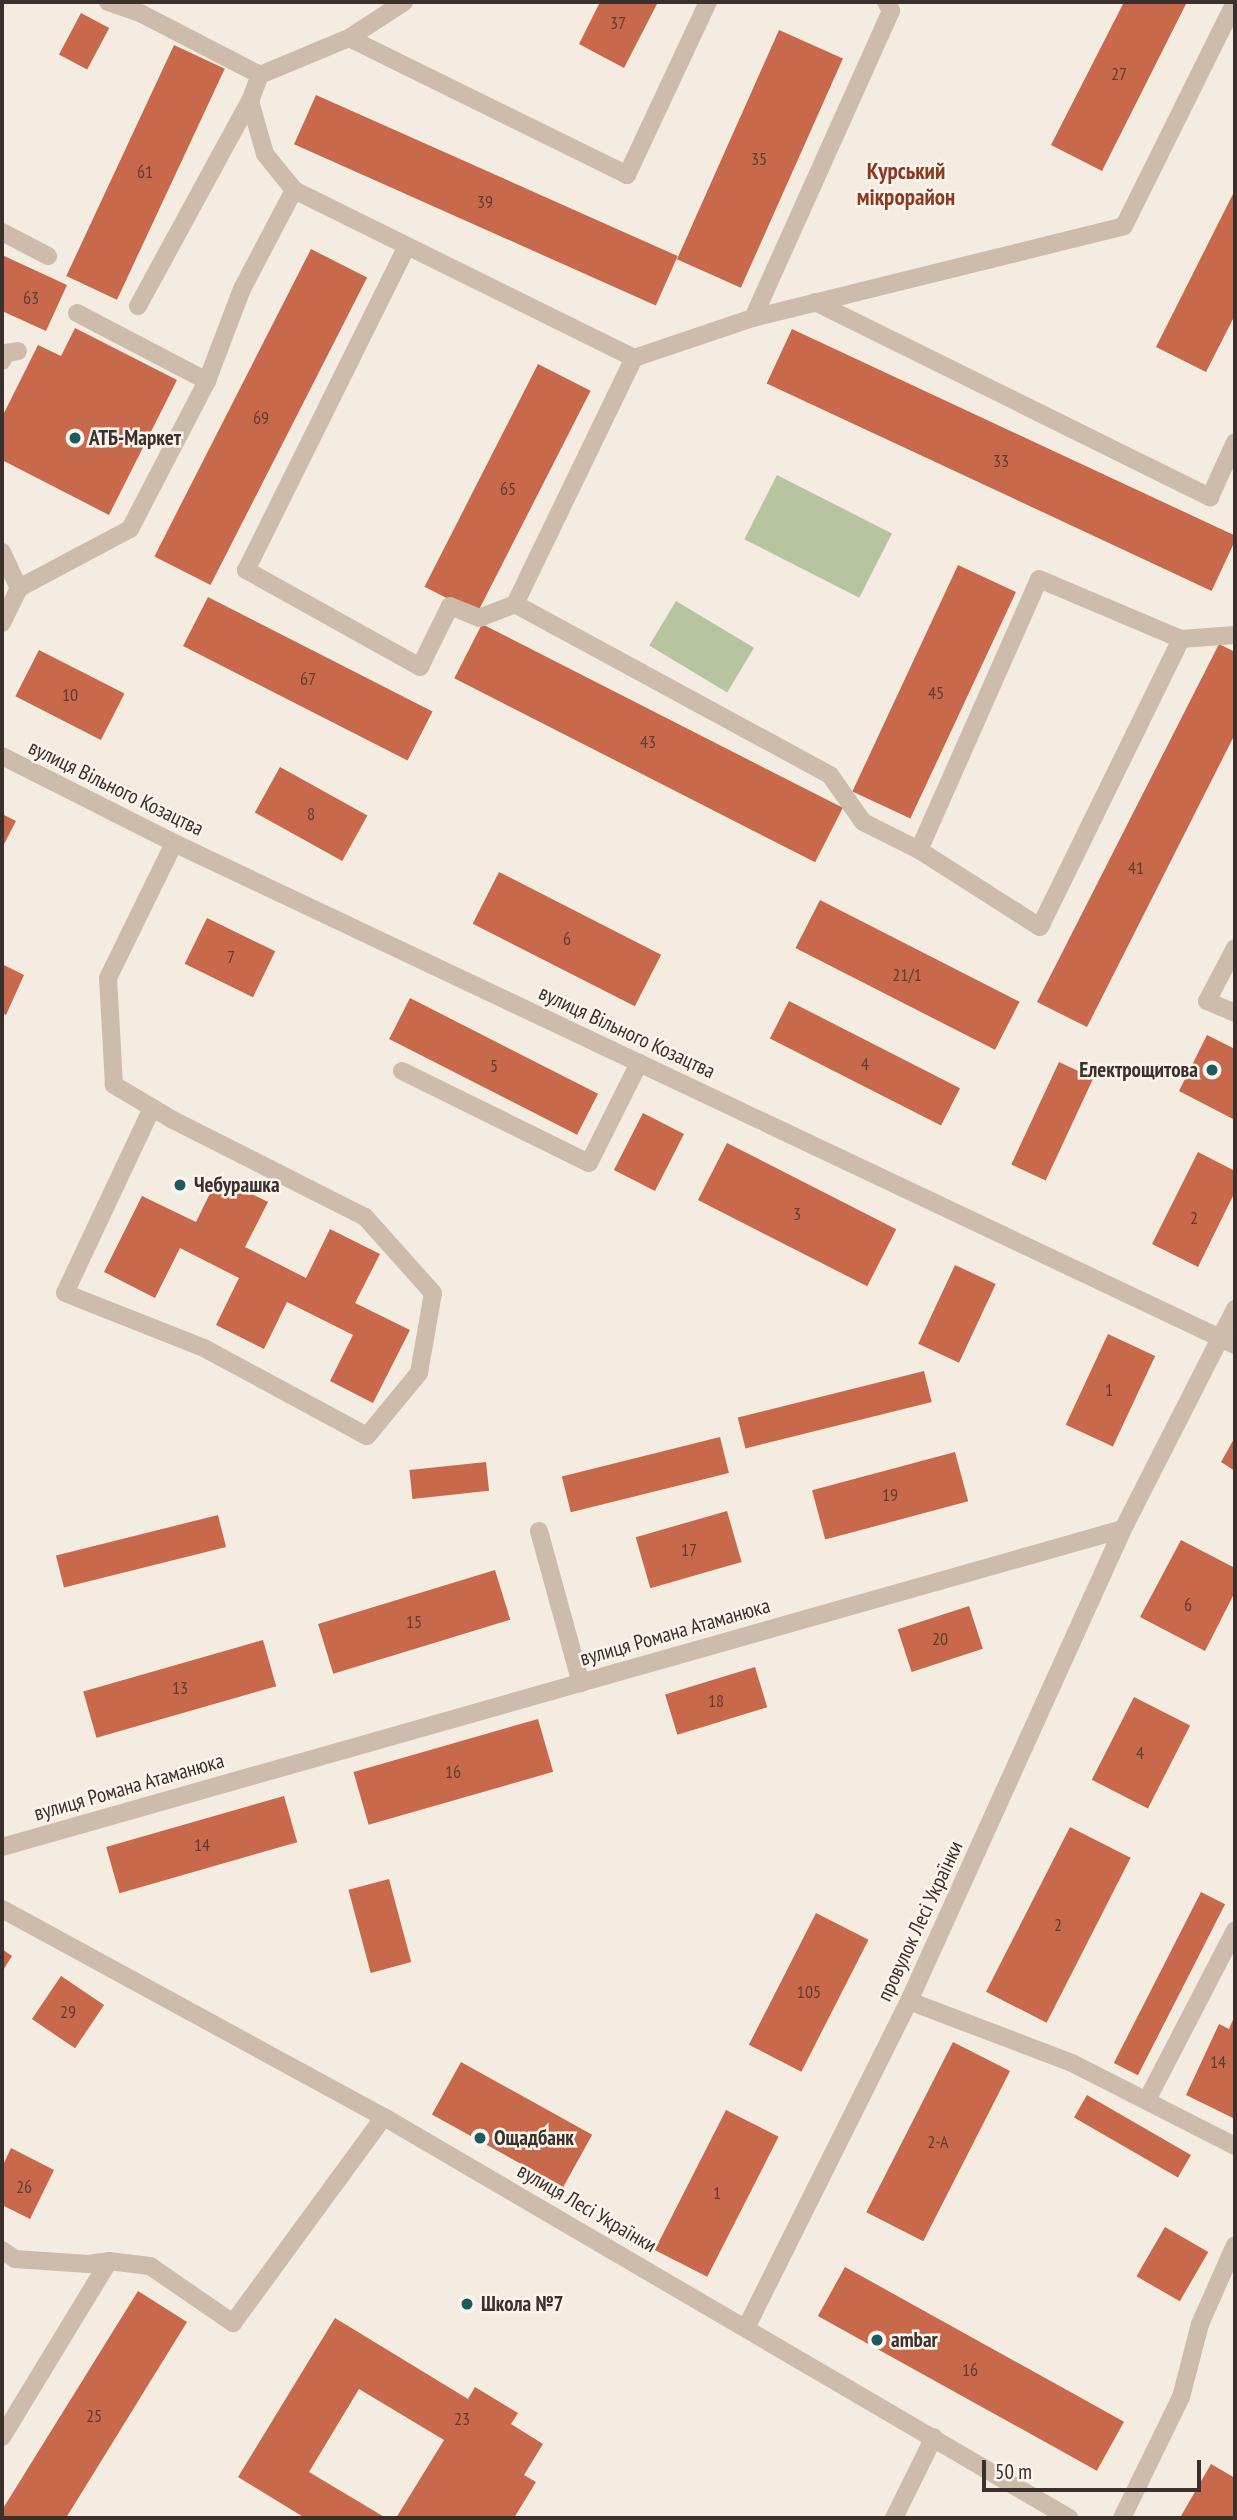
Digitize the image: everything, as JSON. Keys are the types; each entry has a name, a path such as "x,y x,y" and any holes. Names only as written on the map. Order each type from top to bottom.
{"street":[{"path":"108,2 145,8 260,75"},
{"path":"138,306 250,101 260,75 349,38 404,2"},
{"path":"349,38 627,175 709,2"},
{"path":"753,318 891,11 886,2"},
{"path":"250,101 265,154 294,190 634,358 753,318 1124,226 1235,2"},
{"path":"2,623 19,588 130,529 206,381 242,289 294,190"},
{"path":"2,232 48,256"},
{"path":"407,246 246,570 420,667 450,606 479,618 515,604 634,358"},
{"path":"815,302 1210,497 1235,442"},
{"path":"77,313 206,381"},
{"path":"2,361 6,353 18,351"},
{"path":"2,551 19,588"},
{"path":"919,850 1039,579 1181,639 1235,635"},
{"path":"515,604 830,775 863,822 919,850 1040,927 1181,639"},
{"name":"вулиця Вільного Козацтва","path":"2,756 174,843 1228,1341"},
{"path":"152,1108 65,1293 204,1348 367,1436 419,1373 433,1293 365,1217 152,1108 114,1085 108,978 174,843"},
{"path":"1235,948 1207,1001 1235,1013"},
{"path":"402,1071 589,1163 639,1063"},
{"path":"1123,1529 1228,1341 1235,1309"},
{"name":"вулиця Романа Атаманюка","path":"2,1847 1123,1529"},
{"name":"провулок Лесі Українки","path":"747,2326 909,2001 1123,1529"},
{"path":"539,1531 580,1683"},
{"name":"вулиця Лесі Українки","path":"2,1909 384,2117 747,2326 934,2437 1040,2512 1069,2518"},
{"path":"1147,2100 1235,1930"},
{"path":"909,2001 1072,2063 1235,2146"},
{"path":"2,2250 15,2259 88,2264 109,2261 150,2266 233,2323 384,2117"},
{"path":"1122,2518 1181,2396 1200,2324 1235,2245"},
{"path":"2,2437 109,2261"},
{"path":"894,2518 934,2437"}],"green space":[{"path":"777,475 892,534 859,598 744,539"},
{"path":"676,601 754,648 727,692 649,646"}],"building":[{"path":"600,2 658,2 624,68 579,44"},
{"path":"1124,2 1187,2 1102,171 1051,145"},
{"path":"81,13 109,28 87,70 59,54"},
{"path":"779,30 843,58 741,288 677,259"},
{"path":"174,45 225,69 117,300 66,276"},
{"path":"316,95 678,256 656,305 294,144"},
{"path":"1235,190 1235,315 1206,372 1156,347"},
{"path":"311,249 367,278 211,585 154,556"},
{"path":"2,255 67,285 46,331 2,311"},
{"name":"АТБ-Маркет","path":"75,328 177,380 109,515 2,460 2,417 38,345 61,356"},
{"path":"792,329 1235,536 1212,591 767,383"},
{"path":"538,364 591,391 477,614 425,587"},
{"path":"958,565 1016,592 910,819 852,792"},
{"path":"208,597 433,711 408,760 183,646"},
{"path":"482,624 843,808 815,862 454,678"},
{"path":"1219,644 1235,652 1235,734 1087,1027 1037,1002"},
{"path":"39,650 125,694 101,740 15,696"},
{"path":"280,767 367,815 342,861 255,812"},
{"path":"2,814 16,821 2,848"},
{"path":"499,872 661,955 635,1006 473,924"},
{"path":"820,900 1020,1002 995,1050 795,948"},
{"path":"207,918 275,951 253,997 185,964"},
{"path":"2,964 24,975 6,1015 2,1013"},
{"path":"410,998 598,1094 577,1135 389,1039"},
{"path":"789,1001 960,1088 941,1126 770,1038"},
{"name":"Електрощитова","path":"1207,1035 1235,1049 1235,1120 1179,1091"},
{"path":"1059,1062 1093,1078 1046,1180 1011,1164"},
{"path":"643,1113 684,1134 655,1191 614,1170"},
{"path":"727,1143 896,1229 867,1286 698,1200"},
{"path":"1198,1152 1235,1171 1235,1192 1198,1267 1152,1244"},
{"path":"218,1177 268,1202 245,1247 306,1278 330,1229 380,1254 355,1303 410,1330 373,1403 330,1381 353,1335 287,1302 264,1349 216,1325 239,1278 180,1248 155,1298 104,1272 142,1196 196,1222"},
{"path":"955,1265 996,1284 959,1363 918,1344"},
{"path":"1108,1334 1155,1356 1113,1447 1066,1425"},
{"path":"924,1371 932,1402 745,1448 738,1417"},
{"path":"720,1437 729,1473 571,1512 562,1476"},
{"path":"1235,1437 1235,1471 1221,1462"},
{"path":"955,1452 968,1501 825,1540 812,1490"},
{"path":"486,1462 489,1491 412,1499 409,1470"},
{"path":"727,1511 742,1562 650,1588 636,1537"},
{"path":"218,1515 226,1547 64,1587 56,1555"},
{"path":"1181,1540 1235,1568 1235,1592 1205,1651 1140,1617"},
{"path":"495,1570 510,1620 333,1674 318,1624"},
{"path":"969,1606 983,1649 912,1672 898,1629"},
{"path":"263,1640 276,1686 96,1738 83,1692"},
{"path":"755,1667 767,1707 677,1735 665,1694"},
{"path":"1134,1697 1190,1726 1148,1808 1092,1780"},
{"path":"538,1719 553,1772 369,1825 353,1772"},
{"path":"284,1796 297,1842 119,1893 106,1847"},
{"path":"1070,1827 1131,1858 1047,2023 986,1992"},
{"path":"389,1879 411,1962 371,1973 348,1890"},
{"path":"1201,1892 1225,1904 1138,2075 1114,2063"},
{"path":"816,1913 869,1940 801,2072 749,2045"},
{"path":"2,1949 12,1956 2,1972"},
{"path":"61,1976 104,2005 75,2048 32,2019"},
{"path":"1235,2015 1235,2119 1186,2095 1219,2024 1229,2029"},
{"path":"953,2042 1010,2071 923,2241 866,2212"},
{"path":"461,2062 592,2135 563,2187 432,2114"},
{"path":"1087,2095 1191,2155 1178,2178 1074,2118"},
{"path":"726,2110 779,2137 707,2277 655,2250"},
{"path":"11,2148 54,2170 30,2219 2,2205 2,2167"},
{"path":"1165,2227 1208,2252 1180,2301 1136,2276"},
{"path":"845,2267 1124,2422 1097,2471 818,2316"},
{"path":"138,2291 187,2322 66,2518 2,2518 2,2510"},
{"path":"335,2318 468,2399 475,2387 518,2413 511,2424 543,2444 524,2475 536,2482 514,2518 396,2518 444,2440 359,2389 309,2472 386,2518 305,2518 238,2477"},
{"path":"1211,2464 1235,2478 1235,2518 1181,2516"}],"place":[{"name":"АТБ-Маркет","path":"75,438"},
{"name":"Електрощитова","path":"1212,1070"},
{"name":"Чебурашка","path":"180,1185"},
{"name":"Ощадбанк","path":"480,2138"},
{"name":"Школа №7","path":"467,2304"},
{"name":"ambar","path":"877,2340"}],"district":[{"name":"Курський мікрорайон","path":"906,184"}]}
